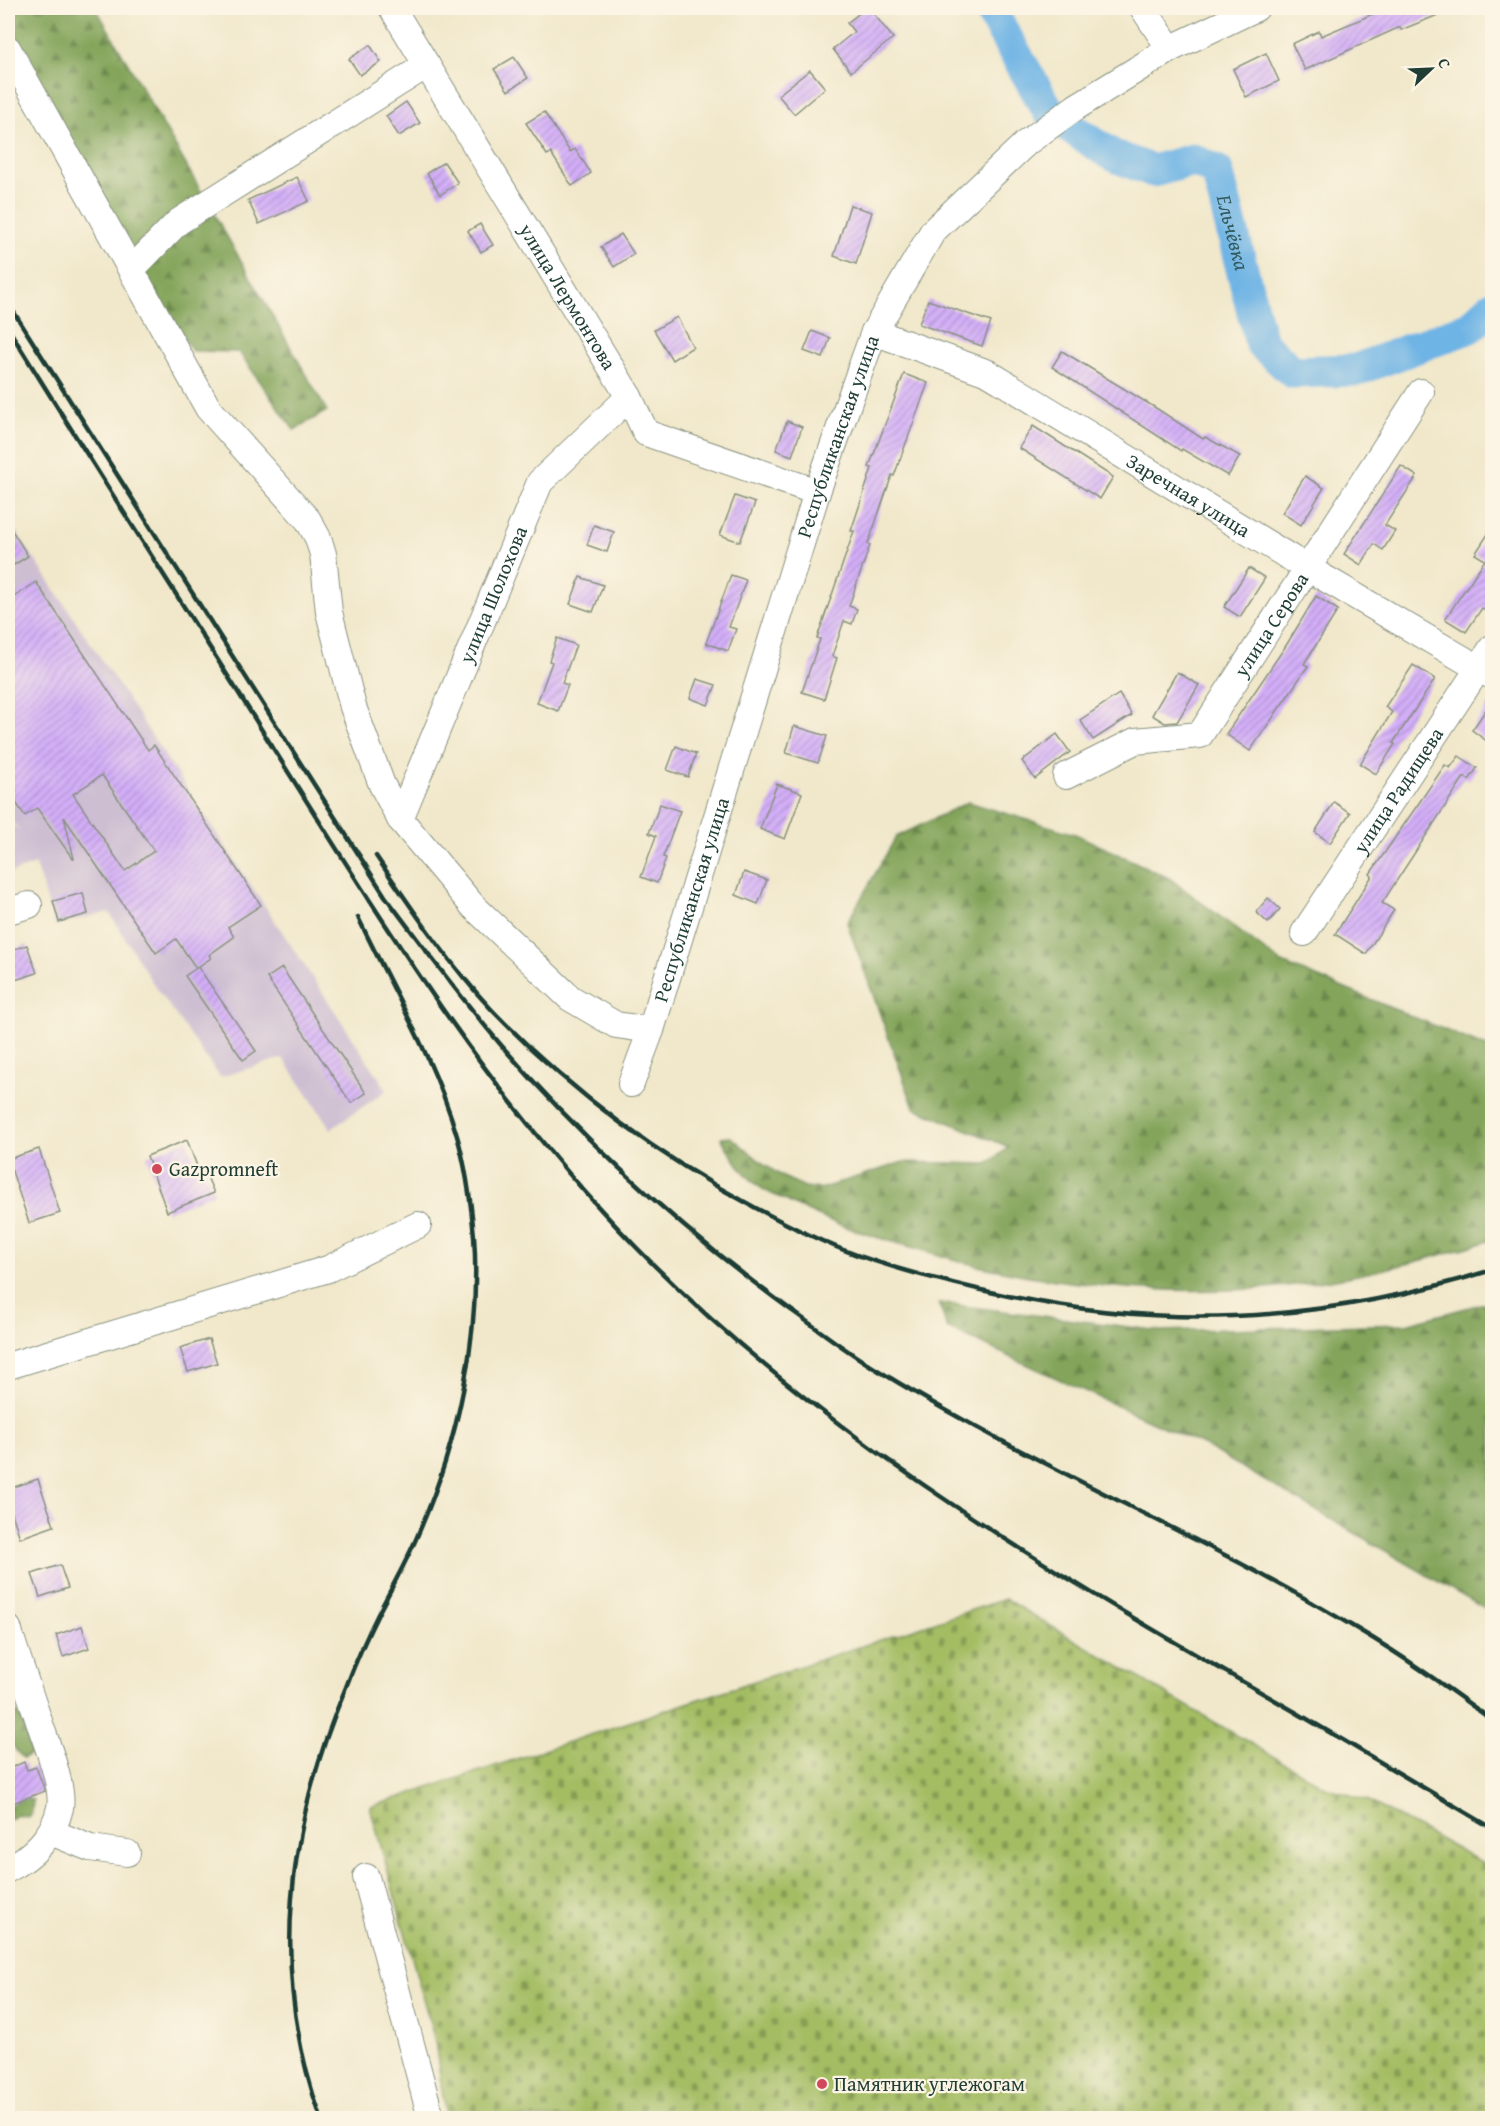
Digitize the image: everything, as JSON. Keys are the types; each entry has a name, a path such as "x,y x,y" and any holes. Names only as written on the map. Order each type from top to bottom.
{"street":[{"name":"улица Лермонтова","path":"392,8 629,397 646,433 817,492"},
{"path":"1143,8 1170,49"},
{"name":"Республиканская улица","path":"631,1084 651,1030 817,492 874,332 933,231 1026,143 1076,107 1170,49 1256,8"},
{"path":"8,48 208,408 314,529 323,554 329,612 353,707 378,775 400,819 473,906 570,998 616,1025 651,1030"},
{"path":"132,269 178,222 427,65"},
{"name":"Заречная улица","path":"874,332 988,373 1309,569 1488,664"},
{"name":"улица Серова","path":"1066,776 1135,741 1200,735 1421,392"},
{"name":"улица Шолохова","path":"400,819 540,482 629,397"},
{"name":"улица Радищева","path":"1304,933 1488,664"},
{"path":"8,1366 328,1269 418,1225"},
{"path":"8,1628 52,1758 60,1794 60,1808 51,1832 34,1852 8,1869"},
{"path":"51,1832 90,1848 127,1853"},
{"path":"366,1877 432,2118"}],"shaded area":[{"path":"8,519 387,1090 331,1129 283,1058 220,1077 154,985 109,912 55,925 35,864 8,874 8,822 21,831 8,818"}],"green space":[{"path":"8,8 96,8 327,411 294,430 239,352 192,351 63,147 8,19"},
{"path":"968,802 1075,834 1169,878 1280,962 1484,1046 1492,1047 1492,1240 1386,1269 1304,1284 1239,1290 1128,1288 1055,1280 954,1260 845,1227 770,1193 755,1183 738,1165 721,1138 731,1137 783,1177 805,1187 820,1189 903,1162 987,1164 1009,1147 914,1108 847,923 896,837"},
{"path":"1492,1301 1492,1613 1207,1447 947,1328 939,1303 1161,1331 1406,1324"},
{"path":"1005,1599 1325,1787 1369,1801 1492,1868 1492,2118 446,2118 435,2041 370,1807"},
{"path":"8,1705 22,1720 27,1734 31,1754 23,1758 11,1740 8,1727"},
{"path":"25,1798 33,1800 32,1813 27,1817 17,1815 8,1821 8,1805"}],"building":[{"path":"869,8 893,38 851,72 833,49 854,32 847,23"},
{"path":"1387,8 1455,8 1401,30 1400,27 1305,70 1292,44 1319,31 1321,36"},
{"path":"370,45 381,62 360,75 349,59"},
{"path":"1266,53 1279,81 1246,97 1233,69"},
{"path":"514,57 528,78 508,91 494,69"},
{"path":"810,70 825,88 794,114 778,95"},
{"path":"406,102 420,123 399,136 386,116"},
{"path":"544,112 570,152 575,149 591,173 572,186 551,153 547,155 526,123"},
{"path":"444,162 458,183 440,195 427,173"},
{"path":"297,177 309,201 259,224 248,200"},
{"path":"850,205 872,212 856,264 834,256"},
{"path":"480,224 493,245 481,252 468,231"},
{"path":"621,234 634,254 614,267 601,247"},
{"path":"928,300 991,322 982,346 919,324"},
{"path":"677,317 693,347 672,360 654,330"},
{"path":"812,331 830,338 823,358 804,351"},
{"path":"1062,351 1203,439 1205,437 1240,456 1228,476 1182,449 1181,451 1052,367"},
{"path":"904,374 928,383 868,544 870,545 849,606 857,609 852,624 844,621 832,656 837,658 824,699 802,692 820,639 817,638 854,531 851,531 872,468 869,467"},
{"path":"787,421 802,427 792,456 776,450"},
{"path":"1033,426 1113,477 1100,499 1019,448"},
{"path":"1401,466 1417,476 1385,525 1395,531 1383,550 1374,544 1361,565 1344,554"},
{"path":"1305,476 1324,488 1301,525 1282,513"},
{"path":"735,496 755,503 740,542 720,535"},
{"path":"8,524 28,556 14,565 8,556"},
{"path":"594,525 614,532 607,552 587,545"},
{"path":"1492,528 1492,616 1482,608 1466,632 1445,619 1485,560 1475,554"},
{"path":"1249,568 1265,578 1240,617 1224,607"},
{"path":"731,575 746,580 729,627 736,629 728,651 706,643"},
{"path":"580,577 603,585 593,612 570,604"},
{"path":"36,582 148,750 154,745 261,905 228,927 234,937 209,955 211,958 196,968 176,939 156,953 64,817 74,859 37,808 25,816 8,791 8,601","holes":["102,775 154,851 125,871 73,794"]},
{"path":"1316,596 1338,610 1304,664 1308,666 1250,751 1226,734 1287,644"},
{"path":"557,638 576,645 562,683 568,685 558,711 537,703 552,662 549,661"},
{"path":"1413,665 1435,679 1393,743 1395,744 1376,774 1360,764 1392,712 1385,707"},
{"path":"1177,672 1199,685 1177,722 1165,723 1152,715"},
{"path":"697,679 716,685 708,705 690,698"},
{"path":"1119,694 1132,715 1093,740 1080,720"},
{"path":"1492,701 1492,745 1472,730"},
{"path":"794,726 827,736 818,763 786,753"},
{"path":"1057,734 1070,752 1035,779 1022,761"},
{"path":"676,746 696,754 688,777 667,770"},
{"path":"1459,756 1477,768 1469,780 1464,777 1382,903 1394,910 1366,954 1335,934 1372,876 1370,874 1445,765 1450,768"},
{"path":"777,784 802,793 785,839 760,829"},
{"path":"1334,802 1350,813 1330,843 1315,832"},
{"path":"660,804 680,811 663,857 666,858 657,883 641,877 656,836 649,833"},
{"path":"744,872 767,880 758,904 736,895"},
{"path":"83,893 88,914 59,922 53,901"},
{"path":"1268,898 1280,909 1268,923 1256,912"},
{"path":"27,945 37,973 15,980 8,960 8,951"},
{"path":"198,967 256,1051 243,1060 185,976"},
{"path":"282,968 366,1093 351,1103 267,978"},
{"path":"187,1140 200,1174 205,1172 214,1193 167,1212 147,1156"},
{"path":"39,1149 60,1213 29,1223 8,1159"},
{"path":"209,1339 217,1363 188,1372 180,1348"},
{"path":"38,1479 54,1526 20,1538 8,1501 8,1489"},
{"path":"60,1565 68,1588 40,1597 32,1574"},
{"path":"82,1626 89,1648 63,1657 56,1635"},
{"path":"24,1762 27,1770 36,1767 45,1791 8,1805 8,1769"}],"waterway":[{"name":"Ельчёвка","path":"989,8 1051,115 1112,155 1153,171 1193,160 1217,171 1261,343 1293,372 1356,370 1470,327 1492,307"}],"railway":[{"path":"8,303 385,896 501,1045 568,1117 638,1186 752,1281 861,1359 991,1435 1299,1595 1393,1651 1492,1720"},
{"path":"8,328 394,938 438,1003 532,1129 636,1247 709,1317 786,1383 867,1445 950,1502 1121,1611 1492,1828"},
{"path":"376,856 460,974 521,1039 583,1094 648,1143 718,1187 797,1229 859,1256 933,1278 1050,1304 1110,1312 1202,1317 1299,1311 1364,1302 1428,1288 1492,1270"},
{"path":"321,2118 305,2064 295,2010 291,1955 292,1901 298,1847 310,1793 326,1740 350,1677 366,1639 415,1542 445,1462 464,1387 474,1311 474,1236 468,1186 460,1148 448,1108 425,1052 358,917"}],"place":[{"name":"Gazpromneft","path":"157,1169"},
{"name":"Памятник углежогам","path":"822,2084"}]}
